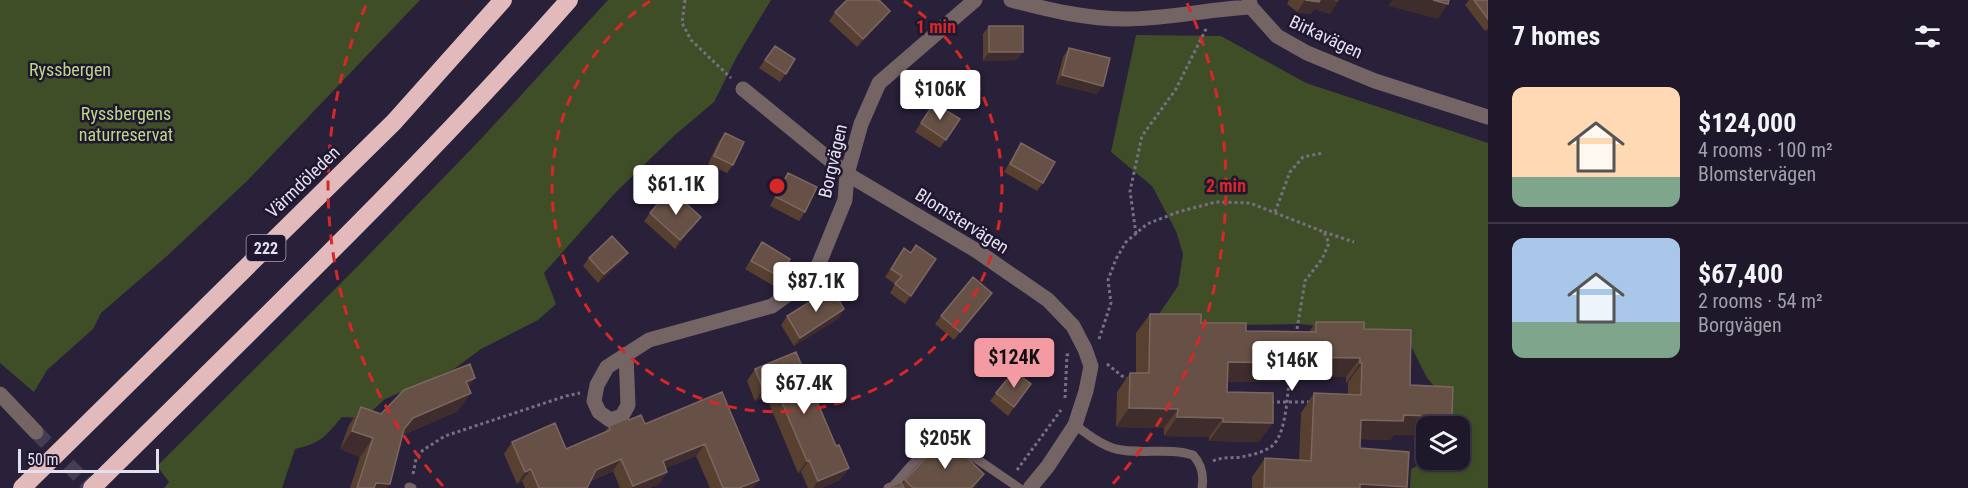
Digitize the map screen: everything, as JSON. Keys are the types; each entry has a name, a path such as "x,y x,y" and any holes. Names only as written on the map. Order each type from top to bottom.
{"highway":[{"name":"Värmdöleden","path":"22,488 394,122 504,0"},
{"name":"222","path":"92,488 426,155 568,0"}],"street":[{"name":"Borgvägen","path":"596,390 607,367 649,340 772,306 805,282 818,266 845,200 847,174 861,124 879,83 975,0"},
{"name":"Birkavägen","path":"1011,0 1051,11 1093,18 1128,19 1250,4 1276,36 1307,53 1375,81 1488,117"},
{"name":"Blomstervägen","path":"743,89 847,174 977,251 1048,300 1073,326 1091,366 1086,391 1075,425 1030,488"},
{"path":"596,390 594,400 599,411 610,420 622,416 628,405 626,354"},
{"path":"0,394 36,432"}],"lane":[{"path":"1075,425 1117,450 1193,455 1201,467 1204,478 1202,488"},
{"path":"888,488 893,486 931,447 942,442 951,442 1018,488"}],"path":[{"path":"685,0 682,23 691,40 743,89"},
{"path":"1136,234 1130,191 1142,136 1176,89 1216,9"},
{"path":"1275,213 1290,172 1303,158 1323,153"},
{"path":"1008,481 1064,406 1067,355 1097,344 1112,303 1108,280 1116,259 1126,242 1147,224 1216,202 1250,203 1354,242"},
{"path":"1294,345 1305,281 1322,259 1329,243 1324,232"},
{"path":"1296,334 1306,335"},
{"path":"1106,362 1122,376 1132,380"},
{"path":"1201,467 1218,459 1239,458 1260,453 1272,446 1283,426 1291,366"},
{"path":"411,488 416,459 423,450 445,436 566,396 596,390"},
{"path":"1267,401 1321,402"}],"green space":[{"name":"Ryssbergens naturreservat","path":"0,0 420,0 247,181 167,256 101,313 93,329 47,370 34,392 0,363"},
{"path":"608,0 771,0 736,58 714,102 676,134 616,192 544,273 556,304 538,320 481,349 454,369 385,399 364,418 342,417 322,438 295,449 282,488 164,488 169,482 157,466 358,266 480,140"},
{"path":"1136,35 1221,36 1306,83 1488,143 1488,488 1410,488 1411,469 1416,466 1416,470 1470,470 1470,416 1454,416 1451,405 1427,378 1410,344 1379,332 1300,324 1151,326 1178,286 1183,254 1176,231 1152,186 1111,152"}],"building":[{"path":"847,0 879,0 890,11 863,39 835,12"},
{"path":"1433,0 1449,0 1448,4"},
{"path":"1474,0 1488,0 1488,19"},
{"path":"989,26 1023,26 1023,52 989,52"},
{"path":"775,46 795,59 786,74 765,60"},
{"path":"1069,48 1110,58 1103,86 1062,75"},
{"path":"934,103 960,119 946,140 921,123"},
{"path":"725,133 744,142 733,165 714,156"},
{"path":"1021,143 1055,162 1043,183 1010,164"},
{"path":"788,173 817,187 805,212 776,197"},
{"path":"665,195 676,204 681,199 701,217 680,240 650,213"},
{"path":"612,236 628,253 604,274 589,258"},
{"path":"762,242 790,259 780,277 751,261"},
{"path":"916,245 936,259 911,296 895,284 902,276 891,269 904,248 911,253"},
{"path":"973,277 992,293 960,332 941,316"},
{"path":"832,288 844,309 800,338 787,316"},
{"path":"1150,314 1201,314 1201,323 1246,323 1246,331 1316,332 1316,322 1364,322 1364,329 1411,330 1410,385 1453,387 1452,416 1404,415 1403,421 1361,420 1360,448 1409,452 1407,487 1360,484 1360,488 1264,488 1265,458 1311,461 1314,393 1361,395 1362,363 1360,363 1360,358 1292,357 1292,363 1228,362 1227,392 1273,393 1273,423 1223,422 1223,418 1177,417 1178,409 1129,408 1130,373 1149,373"},
{"path":"796,352 836,446 839,445 849,468 818,481 774,384 763,389 755,369"},
{"path":"470,364 475,378 466,382 471,393 413,418 404,429 390,484 376,483 374,488 357,488 373,438 352,431 361,407 381,414 404,390"},
{"path":"1014,371 1031,384 1014,407 996,393"},
{"path":"722,392 759,480 739,488 723,488 705,444 663,461 667,472 633,486 621,459 596,470 587,488 539,488 531,469 525,472 512,442 555,423 566,449 610,430 609,426 628,418 629,420 641,415 645,424"},
{"path":"948,440 984,474 971,488 913,488 905,480 932,451"},
{"path":"901,482 904,488 886,488"}],"tunnel":[{"path":"36,432 91,488"}],"park label":[{"name":"Ryssbergen","path":"70,70"}]}
